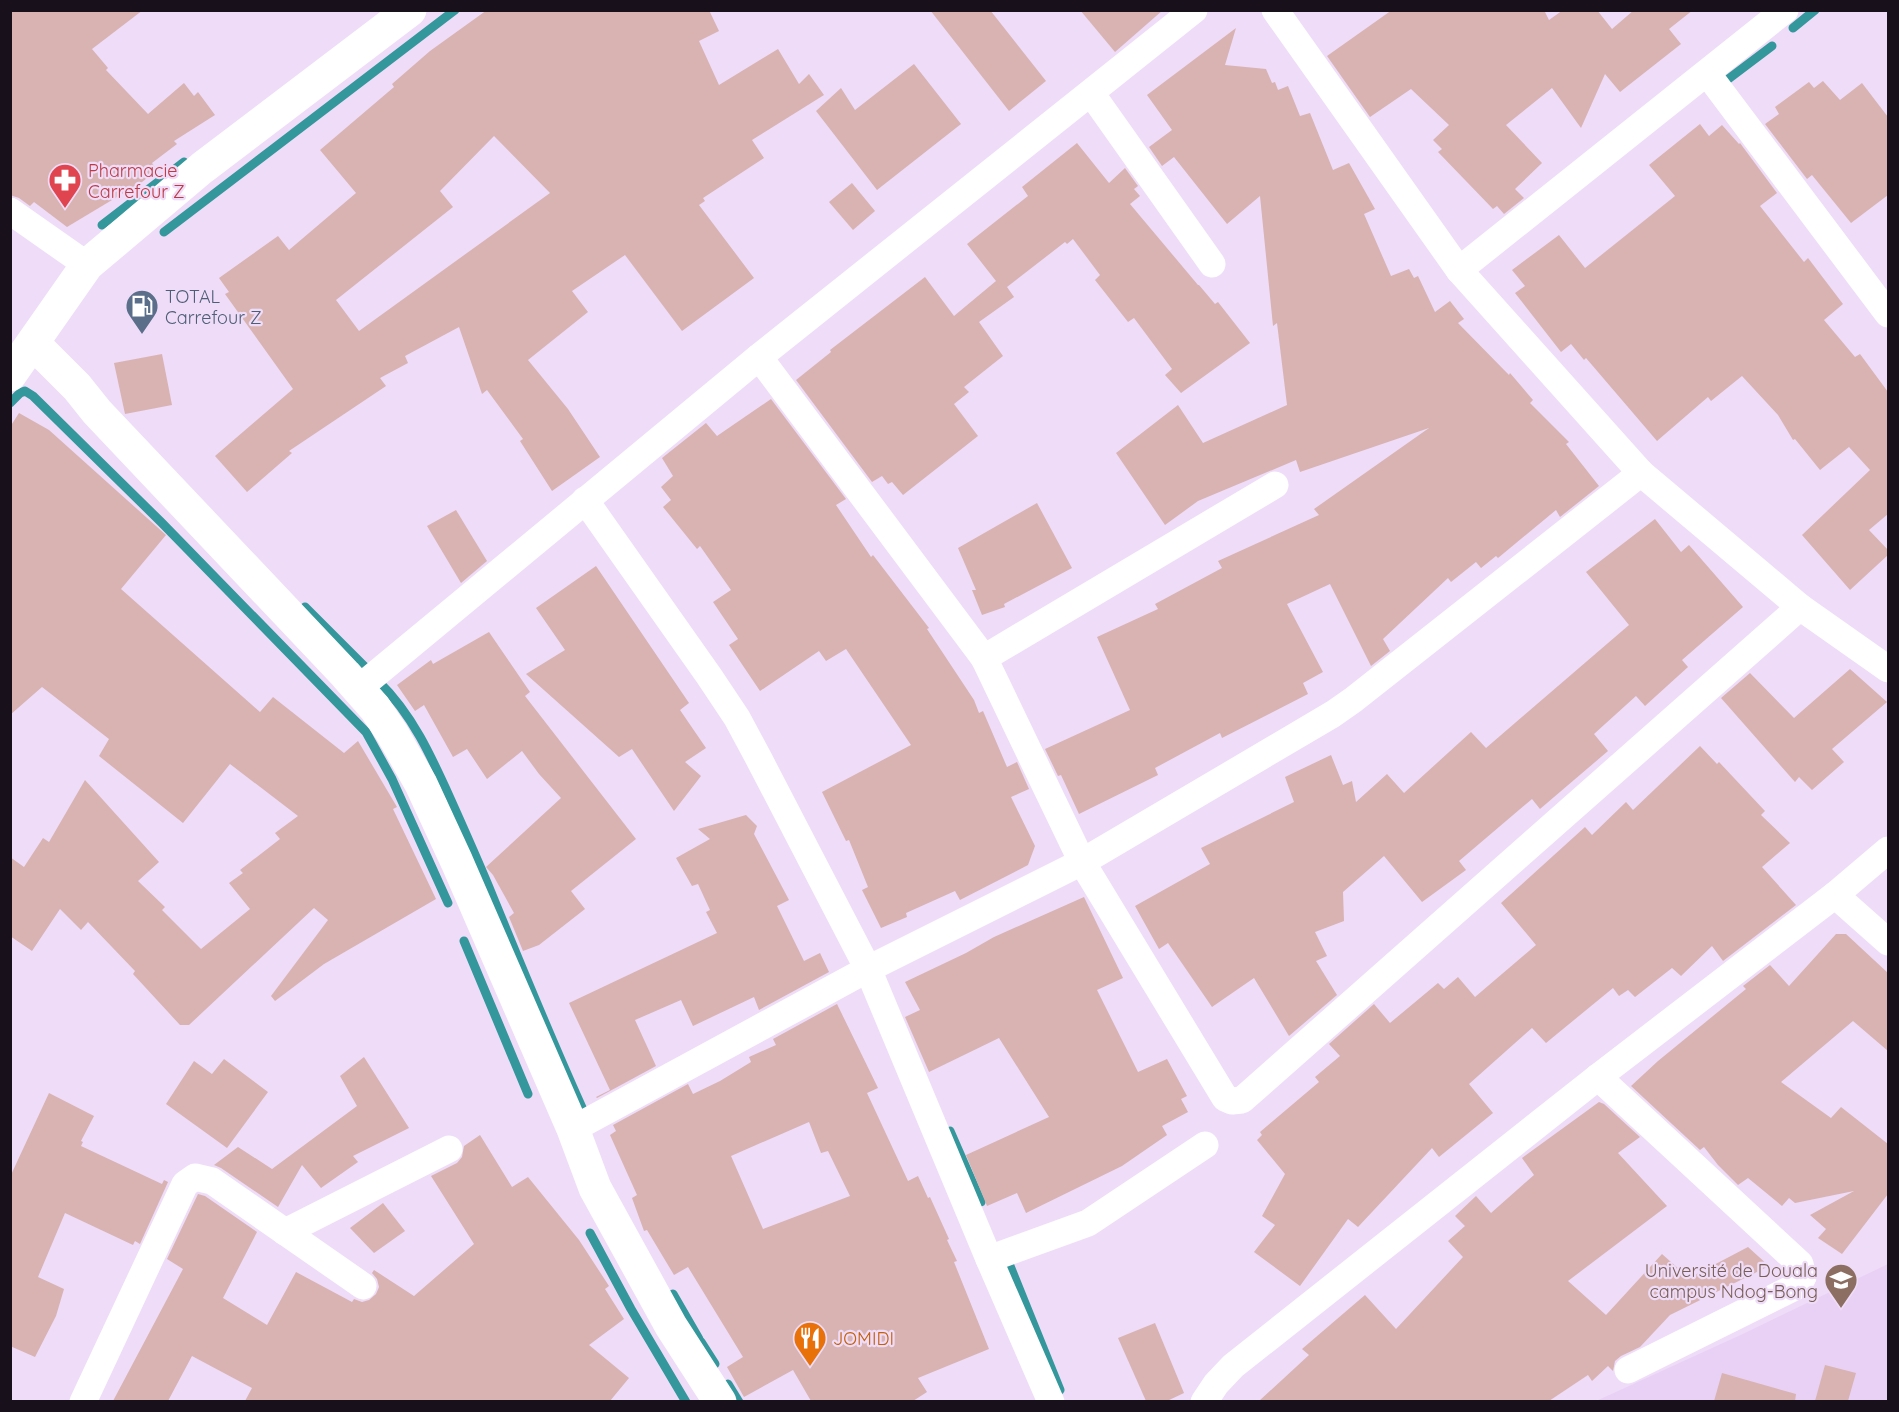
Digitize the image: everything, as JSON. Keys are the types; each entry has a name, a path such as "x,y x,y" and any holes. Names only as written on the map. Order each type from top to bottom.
{"main road":[{"path":"10,375 34,344 87,265 202,168 410,10"},
{"path":"34,344 359,688 392,733 421,784 457,862 573,1130 595,1188 671,1326 720,1401"}],"street":[{"path":"359,688 759,357 1194,10"},
{"path":"1459,270 1785,10"},
{"path":"1278,11 1459,270 1641,473 1800,607 1888,669"},
{"path":"1707,73 1888,314"},
{"path":"1091,93 1212,264"},
{"path":"10,212 87,265"},
{"path":"759,357 984,658 1082,862 1225,1098 1233,1101 1242,1100 1800,607"},
{"path":"573,1130 867,969 1082,862 1353,700 1641,473"},
{"path":"984,658 1275,485"},
{"path":"585,500 737,718 867,969 1051,1401"},
{"path":"1204,1401 1233,1366 1598,1077 1835,895 1888,850"},
{"path":"1835,895 1888,942"},
{"path":"1598,1077 1800,1264 1803,1277 1797,1286 1628,1370"},
{"path":"989,1259 1088,1223 1205,1145"},
{"path":"285,1232 449,1149"},
{"path":"83,1401 185,1184 195,1177 212,1181 363,1286"}],"shaded area":[{"name":"Université de Douala campus Ndog-Bong","path":"1888,1264 1888,1401 1594,1402 1745,1333"}],"building":[{"path":"10,10 143,10 92,49 108,68 106,70 148,114 184,83 194,96 198,92 215,115 174,141 177,144 152,163 157,170 142,182 67,227 34,202 30,206 10,195"},
{"path":"487,10 709,10 719,31 699,41 719,85 778,49 799,84 809,74 824,95 752,140 764,158 703,198 705,201 699,205 754,278 682,331 625,255 572,291 588,312 528,360 568,409 600,457 552,491 520,441 523,439 487,390 482,394 459,327 405,356 408,363 380,378 386,386 289,451 292,453 247,492 215,456 293,389 225,294 229,292 219,278 278,236 289,250 356,193 320,150 394,87 392,84 430,51","holes":["494,136 550,193 359,331 336,300 453,207 440,191"]},
{"path":"930,10 990,10 1046,81 1009,111"},
{"path":"1080,10 1163,10 1115,52"},
{"path":"1392,10 1544,10 1549,20 1563,10 1597,10 1612,29 1634,10 1693,10 1669,29 1681,44 1620,92 1605,74 1581,128 1552,88 1506,125 1542,163 1515,189 1524,198 1504,214 1497,206 1493,209 1438,152 1442,149 1433,140 1449,125 1411,89 1370,117 1327,56"},
{"path":"1236,28 1225,65 1266,69 1278,90 1288,86 1300,116 1310,113 1333,170 1349,163 1375,209 1364,214 1391,276 1409,269 1414,278 1418,276 1435,312 1450,301 1464,319 1458,323 1509,375 1510,373 1533,400 1530,403 1569,442 1566,444 1599,486 1560,517 1556,510 1498,558 1496,556 1481,568 1476,562 1451,582 1448,578 1383,639 1390,651 1371,666 1330,584 1287,604 1323,672 1303,683 1308,694 1222,738 1220,733 1155,768 1158,775 1079,814 1061,775 1058,776 1045,749 1130,710 1097,637 1158,609 1155,604 1222,568 1218,561 1319,515 1314,509 1429,428 1300,472 1296,460 1198,501 1165,525 1116,453 1178,405 1203,443 1287,405 1277,323 1273,326 1260,196 1227,224 1174,157 1162,166 1149,147 1172,130 1147,95"},
{"path":"914,64 961,124 877,190 816,111 841,88 855,110"},
{"path":"1823,81 1840,100 1862,83 1888,117 1888,195 1851,223 1812,175 1807,179 1765,124 1779,114 1775,107 1809,82 1814,88"},
{"path":"1700,124 1709,136 1722,125 1740,143 1777,193 1760,206 1804,262 1808,258 1843,304 1824,320 1855,357 1860,354 1888,392 1888,514 1869,530 1888,550 1888,555 1850,590 1802,535 1870,470 1849,447 1820,470 1795,439 1793,440 1778,415 1742,376 1711,401 1708,397 1657,441 1586,358 1584,360 1571,344 1561,352 1515,293 1525,286 1512,270 1559,235 1585,268 1675,196 1649,165"},
{"path":"1077,143 1109,183 1125,168 1138,186 1134,189 1140,196 1130,204 1215,304 1218,302 1250,343 1181,393 1165,375 1172,369 1134,318 1128,322 1095,280 1100,275 1073,239 1067,244 1065,242 1007,287 1014,297 979,322 1003,356 964,387 969,392 954,404 978,436 903,495 892,482 888,484 882,476 872,482 796,380 831,352 830,350 925,277 954,316 996,281 967,244 1028,196 1022,187"},
{"path":"852,183 875,211 853,230 829,202"},
{"path":"162,354 172,405 125,414 114,363"},
{"path":"771,399 846,499 836,505 871,557 873,555 929,628 927,629 974,700 979,713 983,711 1007,767 1017,762 1029,789 1011,797 1035,846 1028,865 960,900 955,891 906,913 907,917 881,928 862,890 868,887 849,840 846,841 822,792 911,745 846,649 826,661 819,651 760,691 729,645 738,639 713,602 731,590 700,546 697,549 663,507 671,500 661,487 673,476 662,458 706,423 717,436"},
{"path":"19,413 49,430 166,535 121,589 260,712 273,697 344,753 358,741 397,807 393,809 436,899 324,964 275,1001 271,996 328,920 314,908 189,1025 180,1025 133,974 135,971 88,922 81,930 60,909 32,951 10,936 10,857 24,867 43,838 49,842 85,780 159,862 138,881 165,907 162,910 201,949 250,909 229,883 243,873 240,870 280,839 275,833 298,816 230,764 183,823 99,756 109,739 42,687 10,715 10,427"},
{"path":"1037,503 1072,568 1004,604 1005,607 982,615 972,590 976,590 958,548"},
{"path":"456,510 487,561 461,583 427,526"},
{"path":"1655,519 1681,552 1689,545 1743,607 1682,660 1688,667 1645,706 1636,696 1594,734 1608,751 1540,809 1532,799 1459,861 1466,870 1422,902 1384,856 1343,892 1344,921 1315,932 1327,956 1316,961 1337,995 1289,1036 1254,978 1212,1007 1168,943 1159,949 1135,906 1210,864 1201,848 1294,802 1285,777 1331,755 1343,785 1352,781 1356,802 1387,774 1404,793 1471,732 1486,748 1629,625 1586,572"},
{"path":"596,566 689,703 680,710 706,748 685,762 701,776 674,811 632,749 619,757 526,674 565,650 536,608"},
{"path":"489,632 530,692 525,696 636,839 571,891 585,909 539,945 523,951 509,917 514,913 493,875 486,867 561,798 522,751 487,779 467,749 453,757 424,705 415,711 397,685 431,660 433,664"},
{"path":"1850,669 1887,702 1832,749 1844,762 1812,790 1799,777 1795,782 1721,698 1750,673 1794,718"},
{"path":"1700,746 1717,764 1719,762 1765,811 1761,815 1790,843 1762,867 1796,905 1723,961 1712,946 1681,976 1672,968 1635,997 1628,990 1619,996 1613,988 1546,1043 1532,1028 1469,1084 1493,1113 1439,1157 1432,1148 1358,1227 1348,1219 1300,1286 1254,1252 1275,1225 1262,1216 1285,1174 1257,1140 1262,1135 1260,1132 1319,1082 1315,1077 1340,1056 1329,1044 1374,1004 1390,1023 1438,983 1444,989 1458,977 1475,997 1536,945 1501,903 1585,827 1592,835 1626,802 1633,810"},
{"path":"746,815 757,826 754,834 789,900 777,906 804,961 820,953 829,972 759,1010 754,997 693,1026 681,1000 635,1020 656,1066 597,1098 610,1090 569,1003 717,933 706,912 710,910 698,884 692,886 676,858 710,839 698,829"},
{"path":"1084,897 1123,978 1097,990 1138,1072 1167,1059 1187,1096 1181,1099 1188,1112 1162,1126 1167,1135 1122,1166 1026,1213 1017,1193 987,1206 966,1155 1049,1117 999,1038 929,1072 905,1017 920,1010 905,982 994,937"},
{"path":"1836,934 1846,934 1888,973 1888,1051 1853,1021 1781,1082 1831,1118 1841,1107 1888,1144 1888,1194 1842,1254 1818,1238 1826,1229 1810,1215 1854,1191 1795,1203 1789,1198 1782,1206 1748,1178 1738,1185 1704,1147 1700,1150 1631,1086 1746,989 1743,986 1770,965 1789,986"},
{"path":"837,1004 878,1088 867,1093 908,1181 918,1176 949,1239 947,1240 957,1261 954,1262 989,1349 918,1378 927,1392 913,1401 811,1401 793,1370 744,1397 727,1367 743,1357 688,1267 674,1275 647,1230 644,1231 632,1198 637,1195 610,1135 616,1131 613,1125 688,1084 693,1094 720,1081 751,1062 749,1057 776,1045 773,1039","holes":["809,1122 821,1153 828,1151 850,1196 763,1229 731,1156"]},
{"path":"364,1057 409,1128 353,1156 358,1162 321,1188 302,1165 278,1207 214,1165 238,1147 272,1169 357,1106 340,1076"},
{"path":"224,1059 268,1092 227,1148 166,1104 194,1061 212,1074"},
{"path":"49,1093 94,1116 81,1141 83,1142 81,1146 162,1184 164,1180 168,1182 140,1244 135,1241 133,1245 65,1213 38,1277 64,1289 56,1316 35,1357 10,1346 10,1177"},
{"path":"1599,1102 1640,1137 1618,1153 1667,1206 1568,1281 1606,1315 1662,1254 1689,1278 1748,1247 1769,1266 1670,1315 1640,1347 1615,1361 1613,1371 1608,1366 1592,1381 1588,1375 1549,1401 1259,1401 1309,1355 1302,1349 1365,1295 1396,1329 1463,1257 1448,1241 1465,1226 1455,1216 1476,1196 1491,1213 1534,1175 1522,1158"},
{"path":"480,1135 512,1187 528,1177 579,1240 609,1286 605,1289 624,1319 589,1345 629,1378 610,1401 245,1401 252,1388 192,1356 168,1401 113,1401 183,1269 167,1259 198,1194 205,1196 257,1232 223,1298 267,1325 296,1272 352,1302 354,1299 362,1302 369,1300 376,1294 379,1287 372,1273 374,1270 414,1296 474,1244 431,1176 457,1163 462,1157 464,1146"},
{"path":"383,1203 405,1231 374,1253 350,1228"},
{"path":"1155,1323 1184,1393 1167,1401 1146,1401 1118,1338"},
{"path":"1825,1365 1856,1373 1848,1401 1815,1401"},
{"path":"1722,1373 1796,1394 1795,1401 1714,1401"}],"waterway":[{"path":"164,232 455,10"},
{"path":"1793,28 1815,10"},
{"path":"1727,80 1772,46"},
{"path":"102,225 184,162"},
{"path":"10,403 25,391 33,396 161,522 366,732 392,779 448,903"},
{"path":"305,607 371,673"},
{"path":"379,682 391,694 411,722 436,767 584,1112"},
{"path":"464,941 528,1094"},
{"path":"950,1131 981,1202"},
{"path":"590,1233 631,1309 686,1402"},
{"path":"1008,1261 1060,1390"},
{"path":"673,1294 699,1339"},
{"path":"701,1342 715,1364"},
{"path":"728,1384 739,1402"}],"place":[{"name":"Pharmacie Carrefour Z","path":"65,209"},
{"name":"TOTAL Carrefour Z","path":"142,335"},
{"name":"Université de Douala campus Ndog-Bong","path":"1841,1309"},
{"name":"JOMIDI","path":"810,1367"}]}
